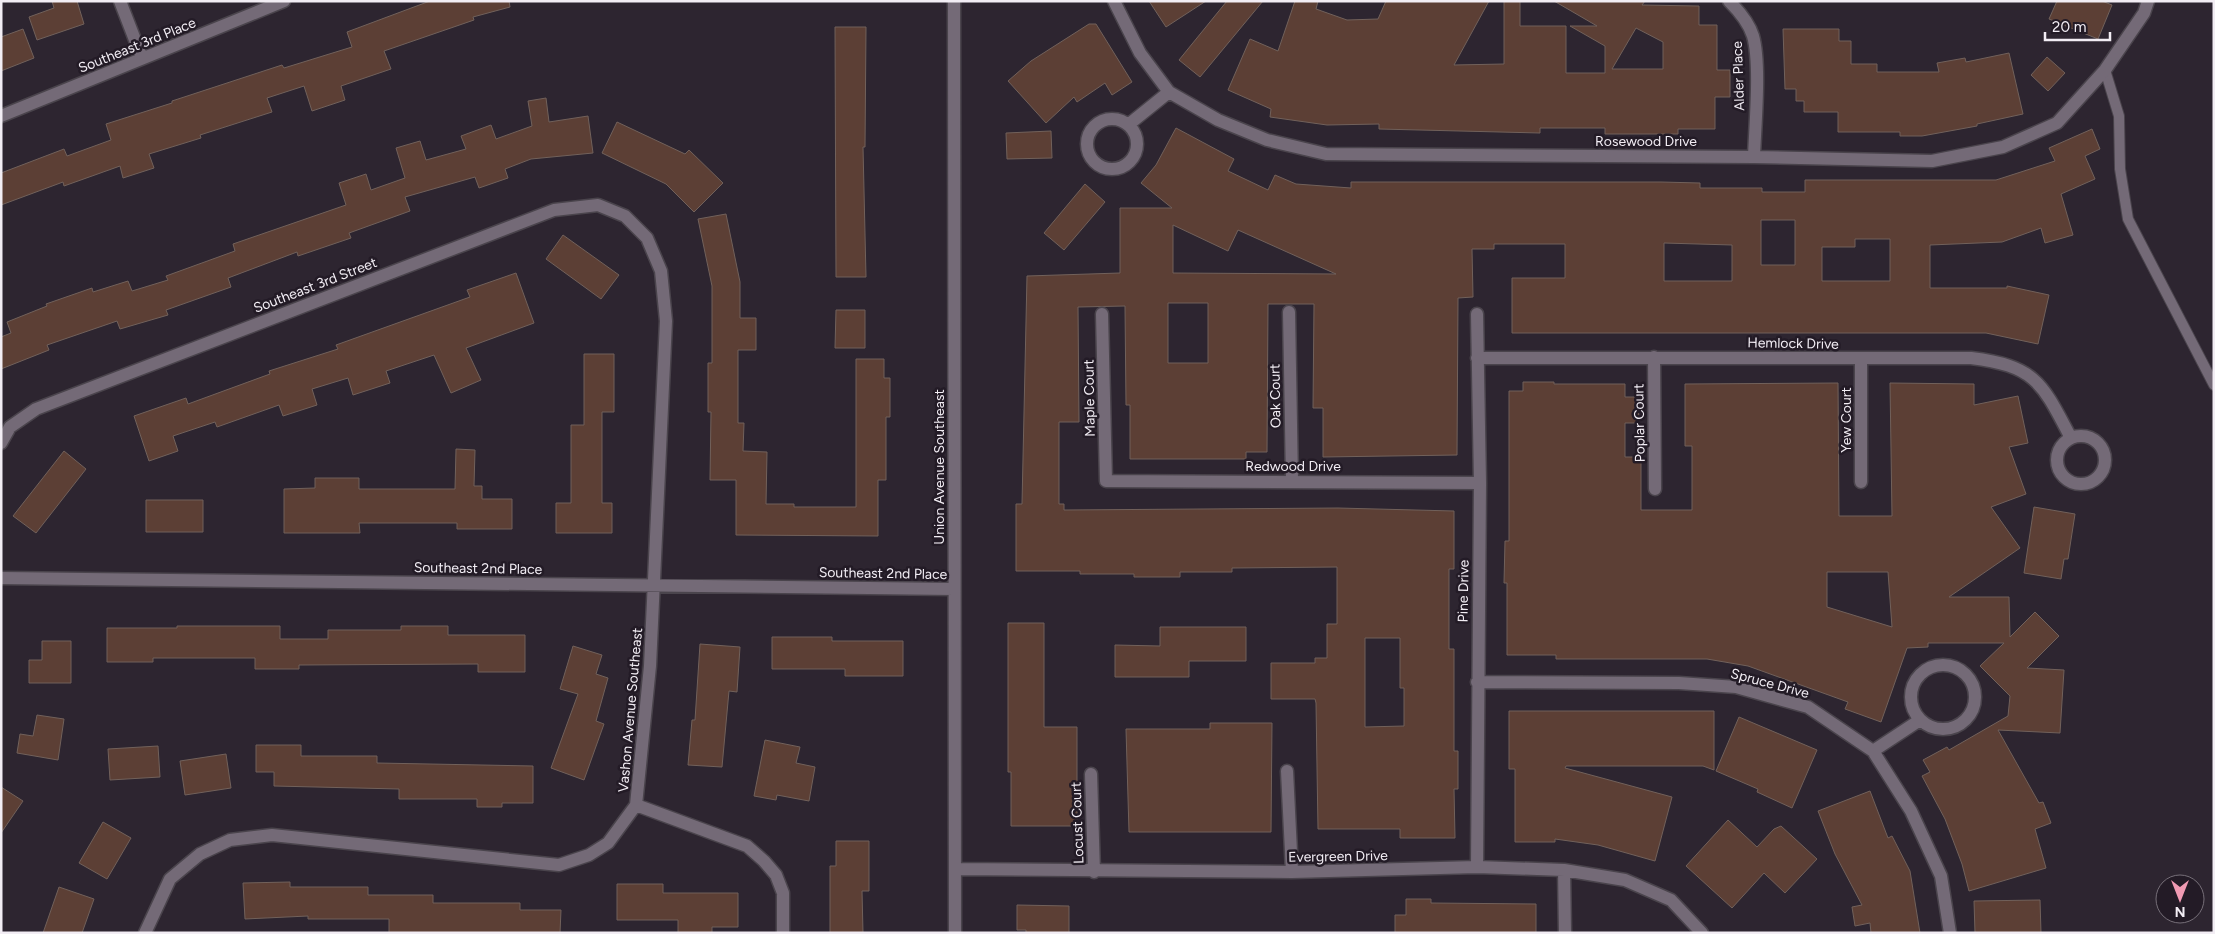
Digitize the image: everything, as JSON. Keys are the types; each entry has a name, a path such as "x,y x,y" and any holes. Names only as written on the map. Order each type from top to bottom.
{"street":[{"path":"120,1 142,58"},
{"name":"Southeast 3rd Place","path":"1,116 284,1"},
{"name":"Union Avenue Southeast","path":"954,1 956,933"},
{"path":"1114,1 1140,53 1168,92 1128,125"},
{"name":"Alder Place","path":"1729,1 1738,10 1753,36 1756,71 1754,157"},
{"name":"Rosewood Drive","path":"1168,92 1218,120 1267,140 1326,154 1754,157 1932,161 2003,147 2057,123 2105,70 2144,13 2148,1"},
{"name":"Southeast 3rd Street","path":"1,442 10,427 36,409 554,210 598,205 625,216 647,238"},
{"name":"Vashon Avenue Southeast","path":"145,933 170,879 200,854 230,840 272,835 559,865 589,855 608,843 636,804 650,666 666,321 661,271 647,238"},
{"name":"Oak Court","path":"1289,312 1292,481"},
{"name":"Maple Court","path":"1102,314 1106,481"},
{"name":"Pine Drive","path":"1477,314 1480,484 1477,868"},
{"name":"Poplar Court","path":"1654,357 1655,488"},
{"name":"Hemlock Drive","path":"1477,358 1971,358 2001,362 2026,372 2042,387 2071,438"},
{"name":"Yew Court","path":"1861,358 1861,482"},
{"name":"Redwood Drive","path":"1106,481 1480,484"},
{"name":"Southeast 2nd Place","path":"1,578 954,589"},
{"path":"1941,665 1960,670 1968,676 1976,696 1974,707 1965,720 1951,728 1940,729 1920,720 1911,701 1911,691 1922,673 1941,665"},
{"name":"Spruce Drive","path":"1477,682 1679,683 1736,687 1808,707 1873,751 1911,811 1941,876 1950,933"},
{"path":"1873,751 1920,720"},
{"path":"1287,771 1292,872"},
{"name":"Locust Court","path":"1091,774 1094,872"},
{"path":"636,804 747,846 776,875 782,893 783,933"},
{"name":"Evergreen Drive","path":"955,869 1094,872 1292,872 1477,868 1564,870 1625,880 1671,900 1702,933"},
{"path":"1564,870 1565,933"}],"lane":[{"path":"2105,70 2120,116 2120,169 2128,219 2214,385"}],"building":[{"path":"52,1 77,1 84,24 37,40 29,17 54,8"},
{"path":"430,1 509,1 510,7 473,17 474,20 384,51 391,69 341,86 345,100 312,111 304,86 267,98 272,112 200,135 201,138 149,154 154,168 123,178 120,166 64,186 63,182 1,205 1,173 64,149 67,156 111,140 106,124 282,65 284,68 352,47 347,32"},
{"path":"1149,1 1206,1 1166,27"},
{"path":"1227,1 1263,1 1200,77 1179,60"},
{"path":"1295,1 1318,1 1316,9 1347,20 1378,19 1386,1 1489,1 1454,65 1504,64 1504,1 1520,1 1520,26 1566,26 1566,73 1605,73 1605,46 1570,26 1597,26 1554,1 1645,1 1642,5 1699,6 1699,25 1717,25 1717,70 1730,70 1730,97 1715,97 1715,129 1678,129 1678,134 1605,134 1605,128 1540,128 1540,133 1379,129 1379,124 1327,125 1270,117 1271,109 1228,90 1250,39 1278,51","holes":["1636,28 1663,42 1663,69 1612,69"]},
{"path":"2057,1 2102,1 2112,5 2098,39 2049,19"},
{"path":"1089,24 1096,24 1132,82 1112,95 1105,83 1077,102 1074,97 1046,123 1008,81 1031,61"},
{"path":"835,27 866,27 865,147 863,147 866,277 836,277"},
{"path":"23,29 34,58 1,71 1,37"},
{"path":"1783,29 1839,29 1839,41 1851,41 1851,64 1877,64 1877,72 1939,72 1937,63 1965,58 1966,62 2009,53 2023,114 1977,124 1977,126 1922,136 1900,136 1900,132 1838,132 1838,112 1804,112 1804,101 1796,101 1796,89 1785,89"},
{"path":"2047,57 2065,73 2048,91 2031,75"},
{"path":"546,98 549,122 588,116 593,153 531,159 505,169 508,178 479,188 475,177 405,197 410,211 349,233 351,238 298,256 297,252 228,278 231,287 166,310 168,315 120,329 117,321 47,345 49,350 1,369 1,337 11,333 7,322 47,306 46,304 92,288 93,292 128,281 132,291 168,280 166,276 235,251 233,244 346,205 339,183 366,174 371,190 405,178 396,148 420,141 426,160 466,149 461,136 491,125 496,139 532,126 528,101"},
{"path":"617,122 685,154 689,150 723,183 694,212 666,184 602,153"},
{"path":"1176,128 1234,159 1228,171 1268,190 1275,175 1296,184 1351,188 1351,182 1661,182 1700,183 1700,188 1762,188 1762,192 1805,192 1805,180 1996,180 2055,161 2049,148 2092,129 2100,149 2085,156 2095,179 2061,194 2073,235 2045,243 2041,228 2002,242 1930,245 1930,288 2007,288 2007,286 2049,295 2038,344 1986,333 1512,333 1512,278 1565,278 1565,244 1494,244 1494,249 1472,249 1473,297 1458,298 1457,455 1323,457 1323,408 1313,408 1314,304 1268,304 1267,452 1246,452 1246,459 1130,459 1130,405 1126,405 1125,306 1078,307 1079,422 1059,422 1059,504 1064,504 1064,510 1338,508 1454,511 1454,569 1449,569 1449,649 1454,649 1454,751 1458,751 1458,789 1454,789 1455,838 1400,838 1400,829 1318,829 1315,699 1271,699 1271,663 1315,663 1315,658 1327,658 1327,624 1337,624 1337,567 1232,568 1232,572 1180,572 1180,577 1134,577 1134,574 1080,574 1080,571 1016,571 1016,504 1022,504 1027,276 1120,273 1120,208 1172,208 1141,183 1156,165","holes":["1761,220 1795,220 1795,265 1761,265","1173,225 1228,251 1238,230 1336,274 1173,273","1855,239 1890,239 1890,281 1822,281 1822,247 1855,247","1664,243 1732,245 1732,281 1664,281","1168,303 1208,303 1208,363 1168,363","1365,638 1400,638 1400,688 1404,688 1404,726 1365,727"]},
{"path":"1051,131 1052,158 1007,159 1006,133"},
{"path":"1085,184 1105,202 1064,250 1044,233"},
{"path":"726,214 740,282 740,318 756,318 756,350 738,350 738,423 744,423 743,451 767,452 766,504 794,504 794,507 856,507 856,359 884,359 884,378 890,378 890,417 886,417 886,480 878,480 878,536 736,535 736,480 710,480 711,412 708,412 708,363 712,363 712,286 698,219"},
{"path":"563,235 619,275 601,299 546,259"},
{"path":"516,273 534,323 466,348 481,380 451,393 434,355 386,371 390,383 353,395 348,378 312,389 317,405 283,416 279,405 217,427 215,422 173,436 178,451 149,461 134,416 186,398 188,404 270,374 269,371 338,349 336,345 470,297 467,290"},
{"path":"836,310 865,310 865,348 835,348"},
{"path":"584,354 614,354 614,412 602,412 602,503 612,503 612,533 556,533 556,503 571,503 571,425 584,425"},
{"path":"1523,382 1625,384 1625,397 1638,397 1639,423 1625,423 1625,457 1641,457 1641,510 1692,510 1692,446 1685,446 1685,384 1838,383 1839,516 1892,516 1890,383 1974,384 1974,405 2018,396 2028,443 2009,447 2026,494 1991,507 2020,548 1949,597 2009,597 2010,637 2035,612 2059,636 2027,668 2064,670 2060,733 1998,730 2039,803 2043,802 2051,823 2035,829 2046,868 1969,891 1962,864 1945,819 1922,776 1930,772 1923,760 1947,747 1949,750 2008,716 2010,696 1980,666 2004,643 1928,643 1928,647 1907,648 1881,722 1845,709 1848,702 1748,666 1707,659 1556,659 1556,655 1507,655 1507,583 1504,583 1505,541 1509,541 1509,391 1523,391","holes":["1827,572 1888,572 1892,627 1827,607"]},
{"path":"456,449 475,450 474,486 482,486 482,499 512,499 512,529 457,529 457,523 359,523 360,533 284,533 284,489 315,488 315,478 359,478 359,489 455,489"},
{"path":"64,451 86,469 36,533 13,516"},
{"path":"146,500 203,500 203,532 146,532"},
{"path":"2034,507 2075,514 2068,559 2064,559 2061,579 2024,573"},
{"path":"1008,623 1044,623 1044,727 1077,727 1077,826 1011,826 1011,772 1008,772"},
{"path":"177,626 280,626 280,639 328,639 328,630 401,630 401,626 448,626 448,635 525,635 525,672 478,672 478,664 299,665 299,669 255,669 255,658 153,658 153,662 107,662 107,628 177,628"},
{"path":"1160,627 1246,627 1246,661 1189,661 1189,677 1115,677 1115,645 1160,646"},
{"path":"772,637 832,637 832,641 903,641 903,676 845,676 845,669 772,669"},
{"path":"42,641 71,641 71,683 29,683 29,660 42,660"},
{"path":"700,644 740,647 737,692 729,691 722,767 688,765 692,720 695,720"},
{"path":"573,646 602,655 596,674 608,678 596,721 604,724 584,780 551,768 578,694 560,689"},
{"path":"1509,711 1714,711 1714,770 1703,766 1566,766 1565,768 1672,797 1655,861 1598,845 1555,839 1555,842 1515,842 1515,769 1509,769"},
{"path":"37,715 64,719 58,760 17,753 20,734 33,736"},
{"path":"1739,717 1817,750 1792,808 1757,792 1758,789 1716,771"},
{"path":"1210,723 1272,723 1271,832 1129,832 1126,729 1210,729"},
{"path":"765,740 800,747 796,763 815,767 809,801 777,795 776,800 754,796"},
{"path":"256,745 301,745 301,756 377,756 377,763 533,766 533,803 502,803 502,807 477,807 477,799 399,799 399,789 274,786 274,772 256,772"},
{"path":"158,746 160,777 110,780 108,749"},
{"path":"226,754 231,788 185,795 180,761"},
{"path":"1,787 23,801 1,833"},
{"path":"1870,791 1888,838 1892,836 1910,871 1920,933 1871,933 1870,923 1855,926 1852,907 1862,905 1835,854 1818,811"},
{"path":"1728,820 1757,847 1774,829 1781,826 1817,859 1785,893 1764,873 1732,908 1686,866"},
{"path":"103,822 131,838 107,879 79,863"},
{"path":"836,841 869,841 869,891 862,891 863,933 830,933 830,866 836,866"},
{"path":"290,882 290,887 368,887 368,895 433,895 433,903 520,903 520,910 561,910 560,933 389,933 389,919 308,919 308,916 245,919 243,883"},
{"path":"617,884 663,884 663,893 738,893 738,927 712,927 712,933 678,933 678,920 617,920"},
{"path":"59,887 94,899 82,933 43,933"},
{"path":"1406,899 1431,899 1431,903 1536,904 1536,933 1395,933 1395,915 1406,915"},
{"path":"2040,900 2041,933 1975,933 1974,901"},
{"path":"1017,905 1069,906 1069,933 1026,933 1026,930 1017,930"}]}
